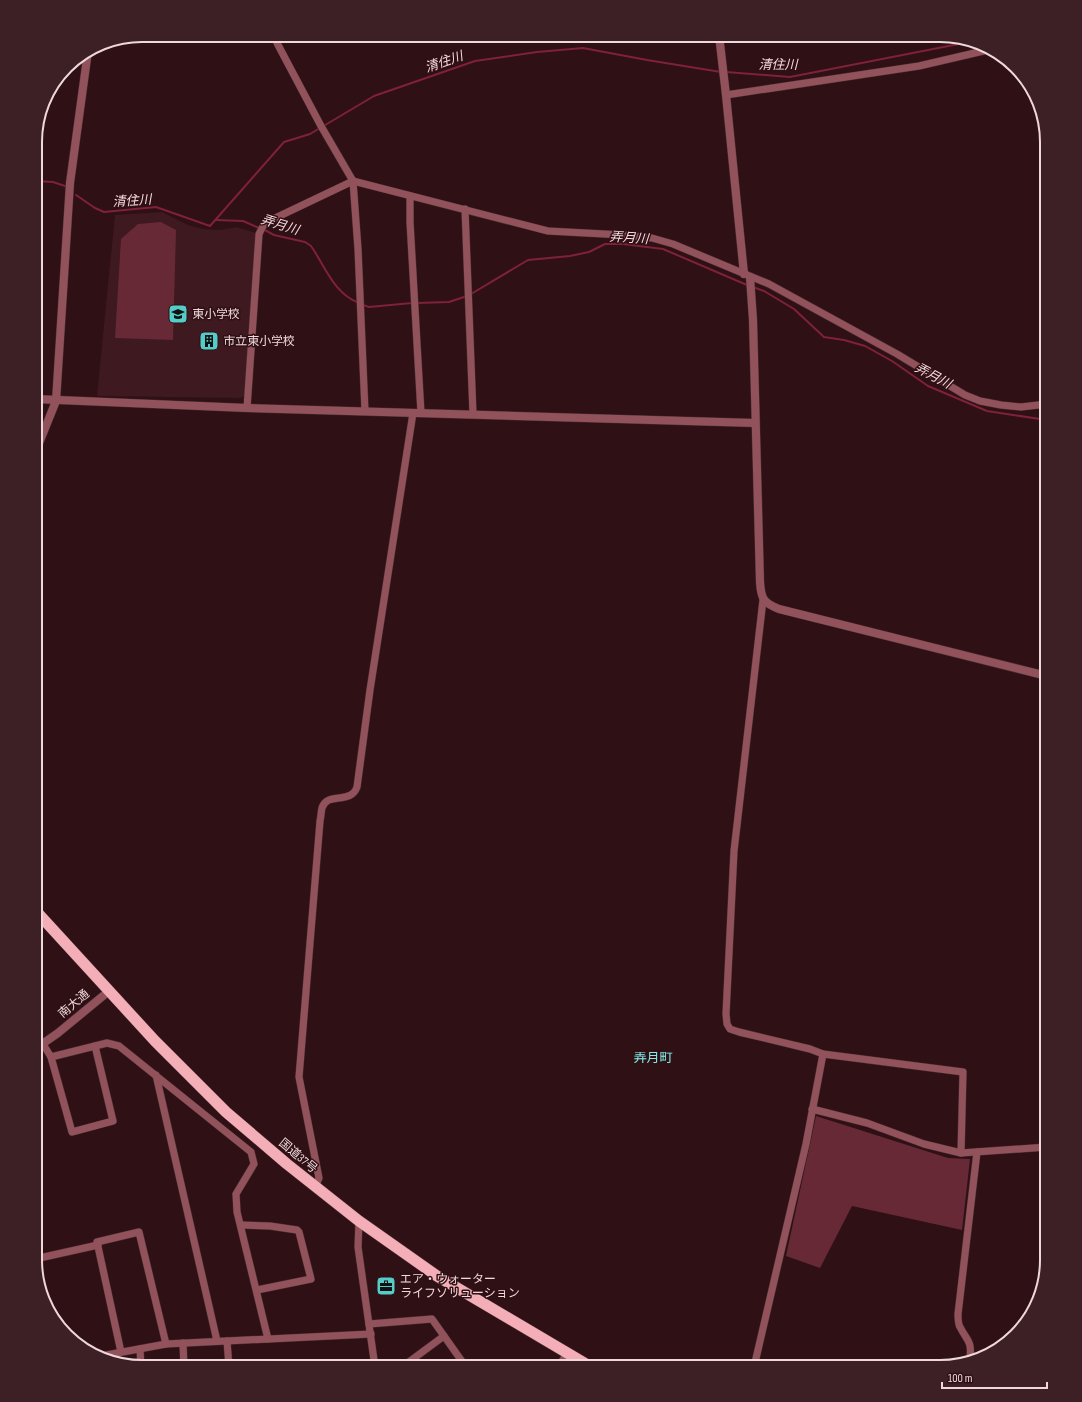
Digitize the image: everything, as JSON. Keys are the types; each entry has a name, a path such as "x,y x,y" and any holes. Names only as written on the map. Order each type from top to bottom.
{"highway":[{"name":"国道37号","path":"42,918 155,1042 226,1112 316,1187 359,1222 437,1276 579,1360"}],"street":[{"path":"277,42 321,126 353,181 366,411"},
{"path":"719,42 747,276 756,423 760,582 763,600 734,851 726,1014 727,1024 730,1029 810,1049 823,1054 963,1072 961,1152"},
{"path":"726,95 919,66 981,51"},
{"path":"42,436 56,401 70,184 87,58"},
{"path":"247,408 261,230 269,221 353,181 548,231 652,238 673,244 768,284 897,354 965,395 980,401 1001,406 1021,407 1040,405"},
{"path":"316,1187 319,1178 300,1077 320,821 322,807 325,803 334,798 351,796 355,793 358,787 370,690 417,413 415,304 410,222 410,196"},
{"path":"465,209 473,414"},
{"path":"42,400 247,408 756,423"},
{"path":"763,600 771,606 779,609 1040,674"},
{"name":"南大通","path":"42,1044 58,1033 109,991"},
{"path":"51,1057 107,1043 119,1046 251,1152 254,1164 236,1194 237,1212 268,1339"},
{"path":"42,1044 51,1057 72,1132 113,1121 95,1046"},
{"path":"756,1360 792,1204 823,1054"},
{"path":"156,1076 217,1341"},
{"path":"812,1109 867,1123 924,1144 961,1152 1040,1148"},
{"path":"970,1355 971,1349 969,1340 959,1326 958,1314 977,1152"},
{"path":"359,1222 358,1248 374,1360"},
{"path":"241,1225 270,1226 297,1230 299,1232 311,1278 257,1290"},
{"path":"121,1352 97,1242 139,1232 166,1344"},
{"path":"42,1257 98,1245"},
{"path":"369,1324 432,1318 461,1360"},
{"path":"109,1354 166,1344 370,1334"},
{"path":"411,1360 444,1336"},
{"path":"227,1341 228,1360"},
{"path":"183,1343 184,1360"},
{"path":"140,1349 141,1360"},
{"path":"564,1360 568,1354"}],"shaded area":[{"name":"東小学校","path":"162,212 188,225 203,229 220,230 236,227 256,233 246,395 240,398 97,396 115,215"},
{"path":"161,222 176,230 173,340 115,338 121,239 138,224"},
{"path":"816,1116 948,1158 970,1159 962,1230 852,1206 820,1268 786,1256"}],"waterway":[{"name":"清住川","path":"726,72 790,77 959,44"},
{"name":"清住川","path":"76,195 95,208 104,212 156,207 210,226 284,142 310,134 374,96 475,61 537,52 583,48 721,72"},
{"name":"清住川","path":"42,181 53,182 65,186"},
{"name":"弄月川","path":"216,220 243,221 259,228"},
{"name":"弄月川","path":"263,229 274,235 305,242 311,246 331,279 343,293 350,299 359,303"},
{"name":"弄月川","path":"471,294 528,260 570,256 589,252 605,244 623,244 663,249 747,285"},
{"name":"弄月川","path":"753,287 764,291 794,309 824,337 844,340 865,346 892,361 928,386 987,411 1040,419"},
{"name":"弄月川","path":"417,303 449,302 467,296"},
{"name":"弄月川","path":"363,305 369,307 412,303"}],"place":[{"name":"東小学校","path":"178,314"},
{"name":"市立東小学校","path":"209,341"},
{"name":"エア・ウォーター ライフソリューション","path":"386,1286"}],"district":[{"name":"弄月町","path":"653,1058"}]}
